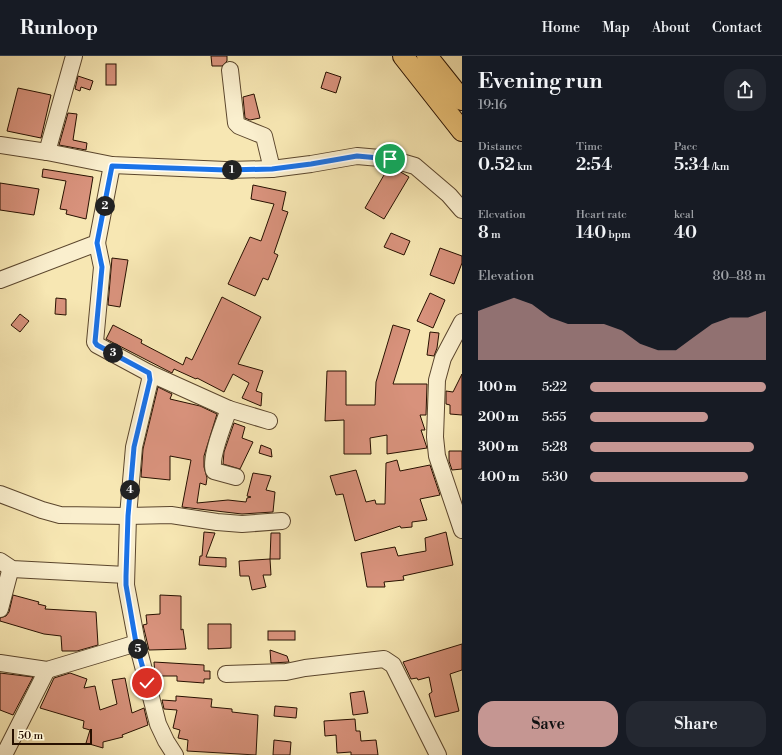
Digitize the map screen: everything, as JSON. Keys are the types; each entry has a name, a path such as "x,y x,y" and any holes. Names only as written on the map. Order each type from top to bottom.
{"main road":[{"path":"403,56 428,67 462,100"},
{"path":"428,67 462,132"}],"street":[{"path":"47,152 74,56"},
{"path":"230,70 236,123 264,136 272,169"},
{"path":"0,145 47,152 112,166 226,170 272,169 357,156 390,159 415,166 449,195 462,210"},
{"path":"112,166 97,243 102,267 95,342 97,345 149,373 229,409 269,421"},
{"path":"0,280 97,243"},
{"path":"462,322 443,358 437,380 435,437 437,456 462,530"},
{"path":"149,373 150,380 134,447 128,516 126,585 136,643 158,724 175,755"},
{"path":"229,409 212,467 214,471 236,477"},
{"path":"0,494 60,516 171,515 242,524 282,521"},
{"path":"6,565 126,576"},
{"path":"0,608 10,571 6,565"},
{"path":"0,663 47,670 136,643"},
{"path":"226,674 286,672 305,668 384,659 393,664 438,755"},
{"path":"4,755 47,670"}],"building":[{"path":"211,56 227,56 227,61 222,66 212,66"},
{"path":"106,64 116,64 116,85 106,85"},
{"path":"326,72 341,77 336,93 321,88"},
{"path":"78,76 93,81 90,90 81,87 80,91 75,89"},
{"path":"18,88 51,95 41,138 7,131"},
{"path":"254,94 260,118 250,120 245,118 243,97"},
{"path":"68,113 77,114 73,140 87,143 86,150 59,145"},
{"path":"388,168 399,171 409,177 384,219 365,208"},
{"path":"43,169 93,177 86,219 66,214 67,210 60,209 66,181 42,177"},
{"path":"0,183 39,189 34,215 0,210"},
{"path":"253,185 286,192 282,210 288,212 274,253 278,255 268,280 263,278 255,296 228,284 250,237 261,241 274,204 251,199"},
{"path":"391,233 410,241 404,255 384,247"},
{"path":"440,248 462,256 462,263 454,284 430,275"},
{"path":"112,258 128,260 120,307 108,305"},
{"path":"430,293 445,300 433,328 417,321"},
{"path":"222,297 261,317 238,364 263,371 256,391 262,393 261,406 242,398 249,383 233,374 224,392 197,378 196,379 174,369 172,373 106,339 113,325 142,340 141,343 183,365 186,357 192,360"},
{"path":"56,298 66,299 66,315 55,314"},
{"path":"20,314 29,321 20,332 11,325"},
{"path":"393,325 410,330 393,384 427,384 426,415 420,415 425,430 421,430 427,448 387,454 387,435 370,438 371,454 344,454 344,420 325,421 327,371 346,371 346,405 375,405 376,382"},
{"path":"430,332 439,333 437,348 434,356 427,355"},
{"path":"462,374 462,415 450,414 450,405 446,404 446,391 453,392"},
{"path":"158,387 172,394 170,399 200,406 217,414 204,456 204,467 207,478 206,485 200,483 197,503 228,500 246,502 247,498 251,497 247,496 253,473 271,476 266,490 275,492 273,512 242,514 182,507 191,460 170,456 170,480 141,477 143,449"},
{"path":"234,423 245,427 242,438 253,442 240,469 223,464 224,452"},
{"path":"261,445 271,449 272,457 259,453"},
{"path":"449,451 462,451 462,469 452,470 449,461"},
{"path":"397,460 400,471 430,465 440,495 420,499 427,520 412,522 412,527 401,528 400,526 355,541 343,494 336,495 330,476 356,470 366,502 375,500 376,504 385,504 386,463"},
{"path":"204,532 215,533 206,557 226,558 226,567 199,565 200,556 202,556"},
{"path":"446,532 453,565 403,576 404,580 384,582 385,587 367,587 361,553 395,547 398,556 426,551 425,538"},
{"path":"271,533 280,533 280,559 270,559"},
{"path":"270,559 271,575 263,575 266,587 252,590 249,576 240,576 239,561"},
{"path":"13,595 39,602 38,604 46,606 45,609 96,612 98,645 77,651 62,651 61,636 44,634 0,621 0,618 6,616 9,612"},
{"path":"160,595 181,596 181,630 183,629 186,649 149,650 143,625 147,624 146,615 160,614"},
{"path":"208,624 231,624 231,648 208,649"},
{"path":"268,631 295,631 295,640 268,640"},
{"path":"462,644 462,670 450,674 459,711 435,717 429,694 432,692 429,677 418,680 417,678 411,679 403,662"},
{"path":"270,650 287,656 289,662 271,663"},
{"path":"154,662 204,665 204,671 210,671 210,679 204,679 204,683 177,681 177,676 155,676"},
{"path":"0,673 33,677 13,715 0,710"},
{"path":"70,673 87,679 84,688 95,686 100,710 117,704 112,680 125,678 132,713 144,708 148,725 122,735 123,737 103,742 103,748 86,743 90,730 83,728 84,721 40,708 54,678"},
{"path":"364,691 368,713 353,715 350,693"},
{"path":"176,696 212,699 211,707 232,709 232,712 258,715 256,755 187,751 188,740 178,738 180,730 173,728 177,710 164,709 162,700 176,701"},
{"path":"275,706 297,708 296,718 274,716"},
{"path":"355,719 356,731 360,731 361,741 376,740 378,755 351,755 351,752 337,753 336,735 325,736 324,721"},
{"path":"274,740 291,742 290,755 273,755"}],"route":[{"path":"147,683 136,643 126,585 126,576 132,459 150,380 149,373 97,345 94,335 102,267 97,243 112,166 226,170 272,169 357,156 390,159"}]}
